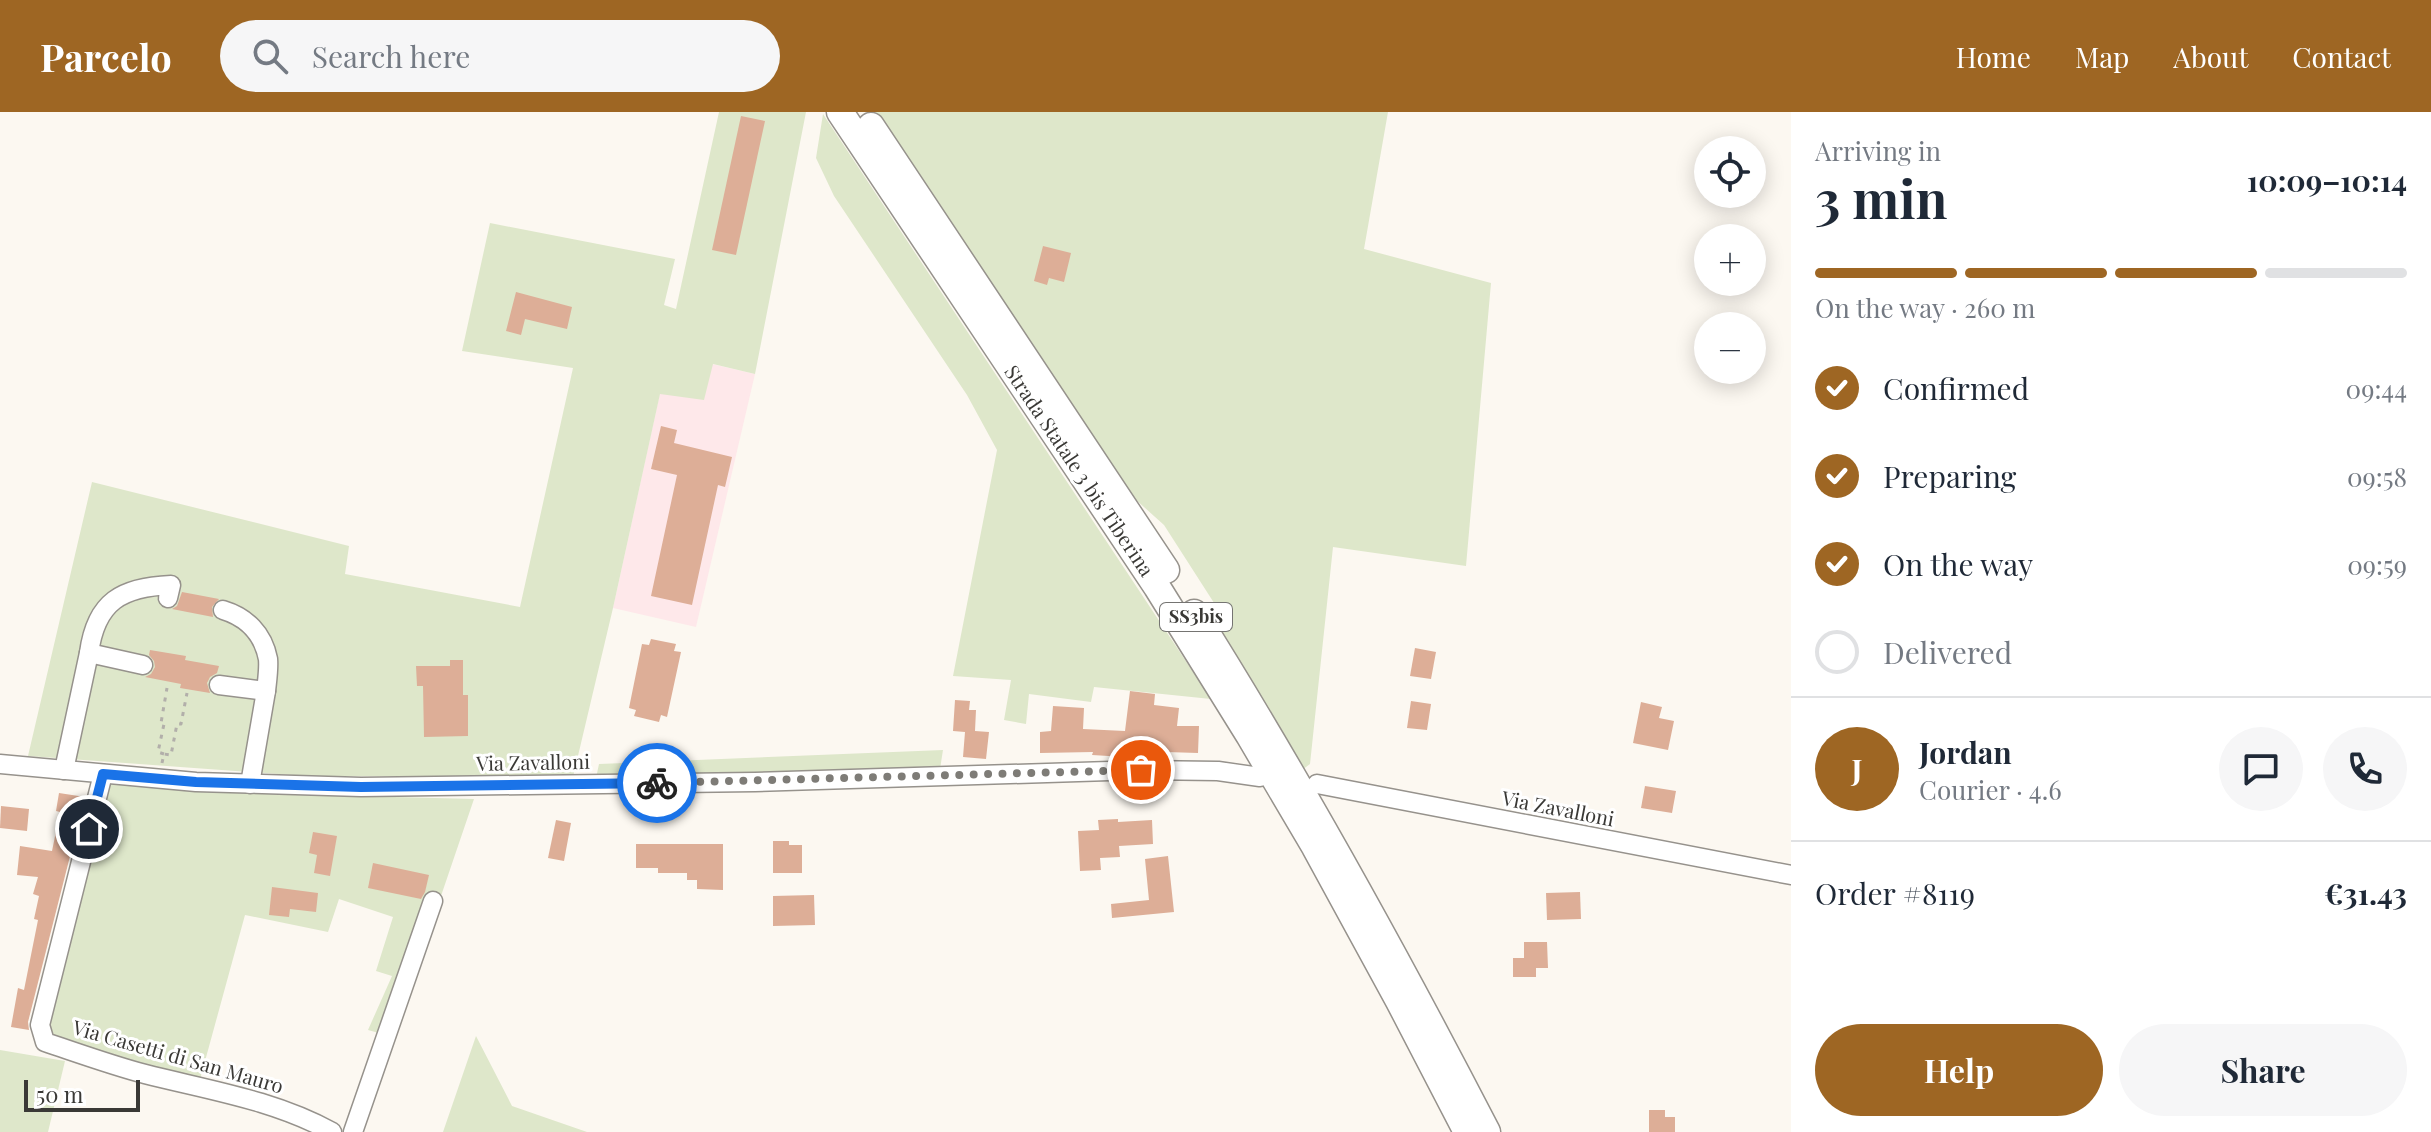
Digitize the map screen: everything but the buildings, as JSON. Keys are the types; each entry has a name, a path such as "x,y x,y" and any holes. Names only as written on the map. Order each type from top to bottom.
{"highway":[{"name":"Strada Statale 3 bis Tiberina","path":"840,112 862,123 1086,447 1266,728 1416,993 1487,1132"},
{"name":"Strada Statale 3 bis Tiberina","path":"862,123 1157,587 1315,847 1467,1132"}],"street":[{"path":"64,770 91,638 101,612 120,596 145,586 171,585 168,598"},
{"path":"223,610 247,620 268,658 266,691 250,784"},
{"path":"89,653 143,665"},
{"path":"219,685 266,691"},
{"name":"Via Zavalloni","path":"0,764 160,779 361,787 724,782 1141,770 1218,771 1260,777"},
{"name":"Via Casetti di San Mauro","path":"103,774 40,1025 45,1042 139,1072 264,1103 332,1132"},
{"name":"Via Zavalloni","path":"1317,784 1791,875"},
{"path":"353,1132 433,901"}],"path":[{"path":"167,688 158,752 164,754 171,755 187,693"},
{"path":"160,779 164,754"}],"shaded area":[{"path":"712,364 755,374 696,627 613,608 660,393"}],"green space":[{"path":"719,112 806,112 755,374 713,364 704,400 660,394 573,777 306,776 28,756 92,482 349,546 345,574 520,607 573,368 462,351 490,223 675,259 664,305 676,309"},
{"path":"874,112 1388,112 1364,249 1491,283 1466,566 1333,547 1310,764 1302,770 1220,634 1216,606 1164,525 1125,490"},
{"path":"823,114 1211,699 1094,687 1091,702 1029,694 1026,724 1004,720 1011,680 953,676 997,450 967,395 834,196 816,158"},
{"path":"943,750 940,769 596,778 599,764"},
{"path":"106,781 278,794 474,799 393,1037 368,1030 392,976 376,971 393,917 339,899 328,932 245,915 199,1083 47,1039"},
{"path":"476,1036 512,1106 587,1132 443,1132"},
{"path":"0,1050 65,1061 48,1132 0,1132"}],"way so far":[{"path":"657,783 1141,770"}],"route":[{"path":"89,829 103,774 196,782 361,787 657,783"}]}
